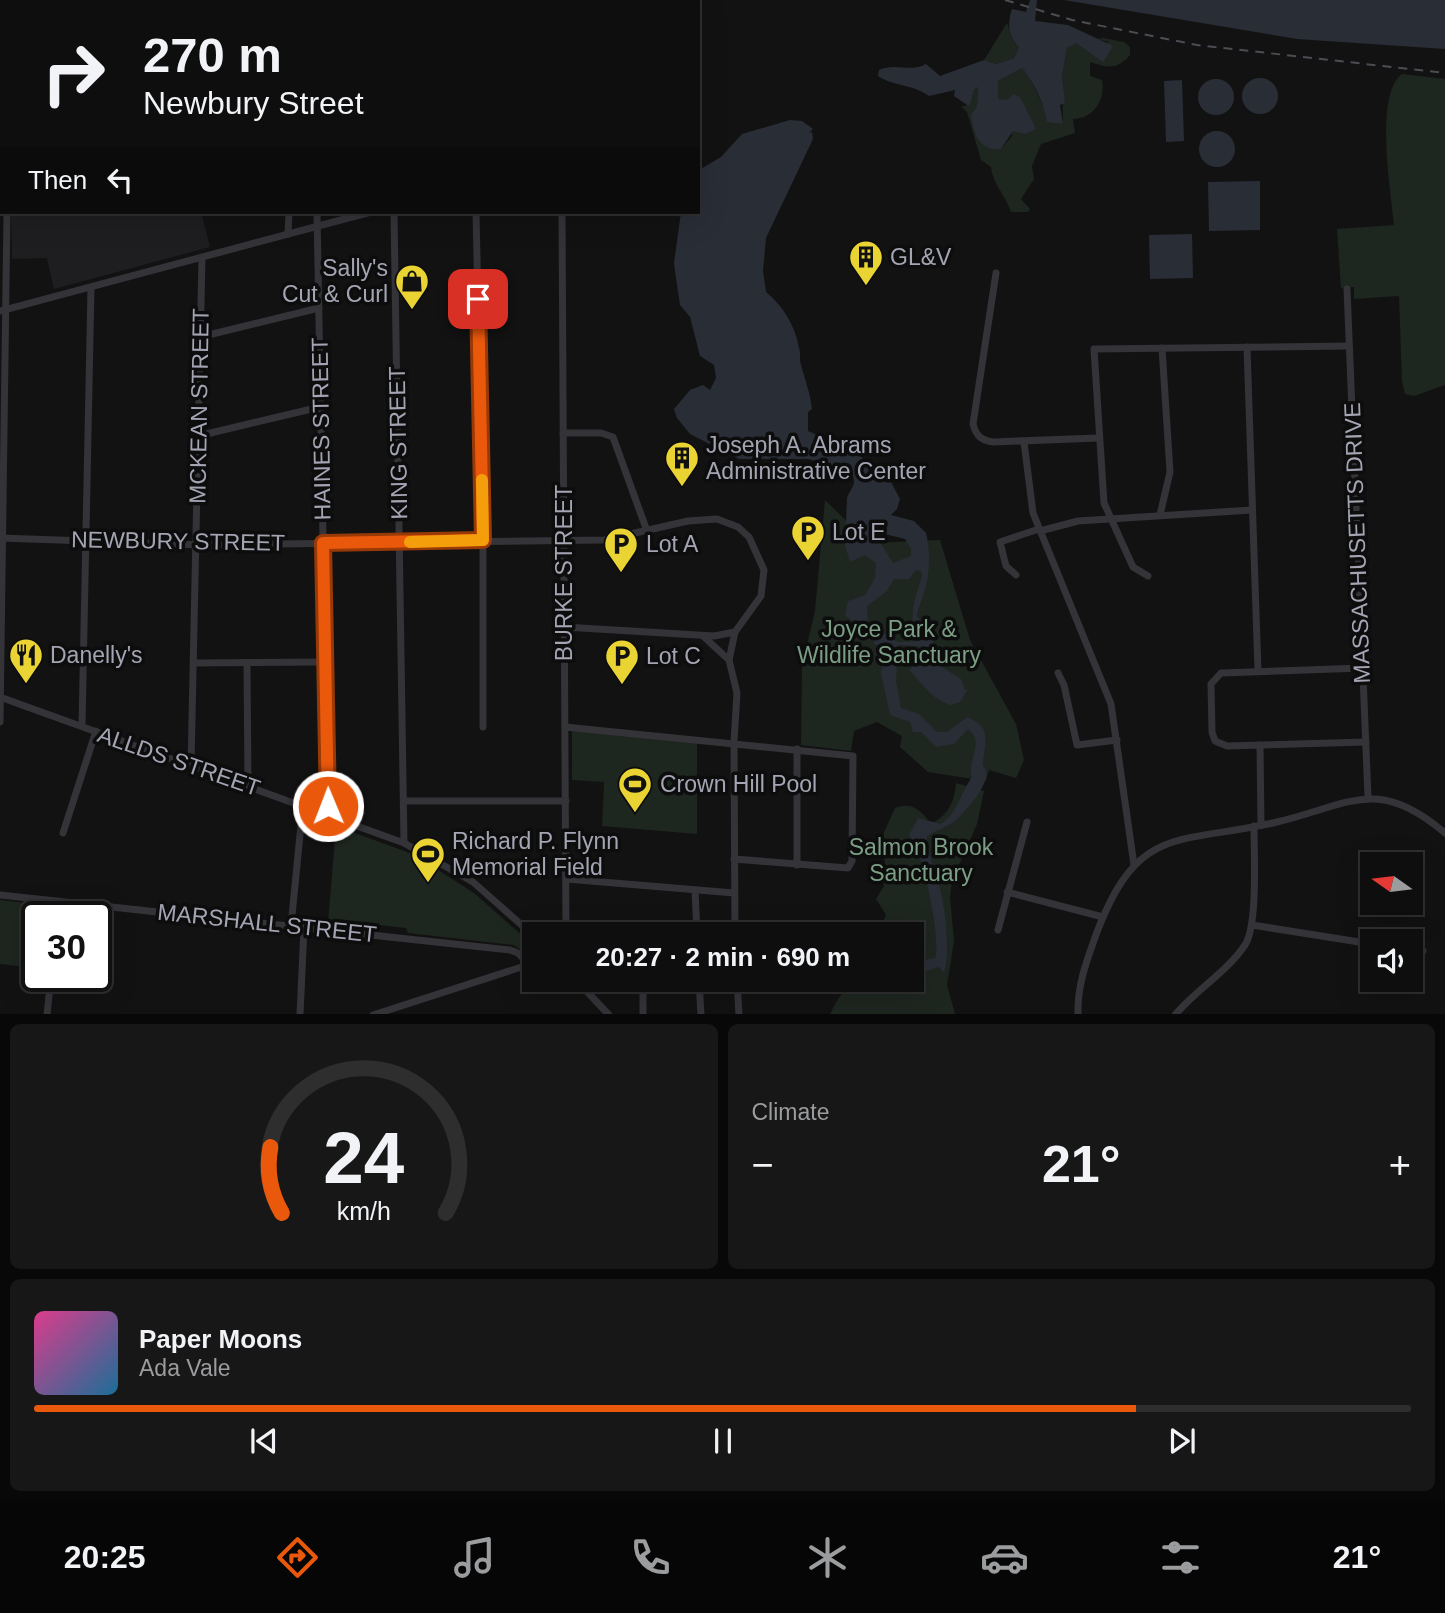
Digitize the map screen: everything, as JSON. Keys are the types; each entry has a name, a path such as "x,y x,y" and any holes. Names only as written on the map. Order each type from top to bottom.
{"street":[{"path":"0,722 3,311 7,214"},
{"path":"288,234 289,214"},
{"name":"HAINES STREET","path":"317,214 328,813"},
{"path":"3,311 363,214"},
{"name":"KING STREET","path":"394,214 404,843"},
{"path":"476,214 483,540 483,727"},
{"name":"BURKE STREET","path":"562,214 566,922"},
{"name":"MCKEAN STREET","path":"191,765 202,257"},
{"path":"996,273 973,424 978,437 985,441 1024,442 1098,438"},
{"path":"82,726 91,288"},
{"name":"MASSACHUSETTS DRIVE","path":"1347,289 1368,797"},
{"path":"200,337 319,308"},
{"path":"1148,576 1133,567 1104,503 1094,349 1349,346"},
{"path":"1247,347 1258,671"},
{"path":"1160,515 1170,472 1161,348"},
{"path":"198,436 320,407"},
{"path":"563,433 601,433 613,437 647,531"},
{"path":"1024,442 1029,499 1039,530 1104,682 1116,740 1134,865"},
{"path":"1016,575 1006,566 1000,542 1039,530 1078,521 1252,510"},
{"name":"NEWBURY STREET","path":"1,538 196,545 604,540 709,518 731,523 749,537 762,563 764,585 754,610 735,632"},
{"path":"564,627 703,635 735,632 729,660 736,684 735,922"},
{"path":"703,635 729,660"},
{"path":"195,663 325,662"},
{"path":"247,663 248,785"},
{"path":"1363,668 1224,673 1216,677 1211,684 1215,741 1227,746 1366,742"},
{"path":"1058,673 1065,685 1077,745 1116,740"},
{"name":"ALLDS STREET","path":"1,697 328,813 404,843 473,882 522,925"},
{"path":"565,727 853,756 852,861 848,868 734,859"},
{"path":"63,833 96,731"},
{"path":"1175,1014 1233,960 1247,942 1252,925 1260,745"},
{"path":"797,749 797,865"},
{"path":"1078,1014 1080,982 1103,917 1118,886 1134,865 1151,852 1179,839 1258,825 1347,800 1368,797 1409,809 1445,833"},
{"path":"405,802 566,801"},
{"path":"291,926 303,804"},
{"path":"998,930 1027,822"},
{"path":"566,879 734,893"},
{"path":"695,890 696,922"},
{"path":"1007,892 1103,917"},
{"name":"MARSHALL STREET","path":"0,895 510,950 522,956"},
{"path":"1252,925 1360,942"},
{"path":"300,1014 304,927"},
{"path":"373,1014 522,966"},
{"path":"47,1014 49,992"},
{"path":"588,992 609,1014"},
{"path":"643,992 643,1014"},
{"path":"700,992 701,1014"},
{"path":"737,992 738,1014"}],"shaded area":[{"path":"1030,0 1037,0 1035,21 1068,25 1113,46 1103,62 1076,43 1067,48 1062,77 1065,103 1060,105 1063,124 1047,122 1038,93 1022,68 998,81 998,99 1007,100 1013,94 1020,97 1036,129 1025,134 1013,131 1001,149 987,147 978,140 971,115 977,106 978,87 974,90 970,105 967,105 954,96 955,90 929,96 917,89 878,76 879,70 885,68 915,68 926,64 940,76 984,60 996,64 1014,58 1019,47 1011,34 1010,14 1012,9 1026,12"},
{"path":"1064,0 1445,0 1445,49 1297,39"},
{"path":"1260,78 1273,83 1278,96 1273,109 1260,114 1247,109 1242,96 1247,83"},
{"path":"1216,79 1229,84 1234,97 1229,110 1216,115 1203,110 1198,97 1203,84"},
{"path":"1182,80 1184,141 1166,142 1164,81"},
{"path":"790,120 802,121 813,129 809,133 812,132 813,139 766,238 763,271 766,292 778,303 795,332 812,409 808,412 808,431 858,453 870,467 883,467 900,499 897,509 891,515 914,521 926,533 928,572 917,617 936,634 928,658 961,679 965,690 968,689 960,702 951,705 938,699 909,670 926,656 928,647 898,645 896,681 901,708 919,714 937,732 947,732 967,717 980,725 985,735 983,766 986,777 982,788 959,817 927,836 945,917 947,954 944,973 939,967 924,972 924,960 935,958 936,934 925,876 909,835 918,818 941,824 951,815 972,777 975,740 968,729 954,744 936,747 921,732 913,732 910,722 890,715 881,673 883,647 874,644 874,639 845,615 848,601 865,595 875,578 876,563 865,555 850,562 845,545 847,498 854,479 850,470 808,459 739,459 690,434 677,418 674,409 690,390 703,385 710,390 716,378 714,365 700,356 690,317 680,305 674,263 681,214 700,214 700,169 721,157 742,134","holes":["879,528 885,534 905,539 911,549 911,556 893,563 878,539","916,570 921,571 913,617 915,632 925,633 919,641 898,642 868,623 867,606 887,591 894,579 909,579"]},
{"path":"1217,131 1230,136 1235,149 1230,162 1217,167 1204,162 1199,149 1204,136"},
{"path":"1260,181 1260,230 1209,231 1208,182"},
{"path":"11,214 202,214 210,247 54,289 47,258 12,259"},
{"path":"1192,234 1193,278 1150,279 1149,235"}],"green space":[{"path":"1007,23 1012,38 1019,47 1014,58 996,64 984,60"},
{"path":"1097,39 1124,42 1130,47 1130,55 1121,63 1112,66 1090,62 1090,76 1102,80 1100,101 1087,116 1073,119 1075,133 1041,144 1032,166 1034,179 1021,199 1030,209 1028,212 1011,212 994,179 991,167 981,160 967,112 961,107 970,104 974,90 978,87 977,107 1001,149 1012,136 1007,100 998,100 998,81 1022,68 1029,76 1045,110 1063,123 1062,77 1067,48 1076,42 1090,52 1109,42"},
{"path":"1402,74 1445,79 1445,385 1414,396 1405,394 1402,381 1399,296 1354,299 1354,287 1341,288 1337,229 1394,225 1386,122 1393,85"},
{"name":"Joyce Park & Wildlife Sanctuary","path":"825,500 869,543 940,540 970,640 1016,724 1024,760 1016,778 989,770 986,781 928,772 900,747 902,736 877,722 854,731 851,751 801,745 802,666 815,611"},
{"path":"572,731 697,742 697,834 602,826 604,782 572,780"},
{"name":"Salmon Brook Sanctuary","path":"956,783 984,791 977,824 952,881 950,897 954,941 947,985 955,1014 830,1014 844,992 924,992 924,922 883,922 886,915 876,899 884,886 882,876 886,868 881,839 895,808 914,808 929,821 918,818 930,824 946,813 952,803"},
{"path":"336,826 415,855 474,893 522,935 522,950 513,945 408,933 406,928 334,920 332,924 328,923"},
{"path":"0,900 21,902 21,966 0,964"}],"railway":[{"path":"1005,0 1072,20 1197,45 1445,73"}],"slow traffic":[{"path":"410,542 483,540 482,480"}],"place":[{"name":"GL&V","path":"866,287"},
{"name":"Sally's Cut & Curl","path":"412,311"},
{"name":"Joseph A. Abrams Administrative Center","path":"682,488"},
{"name":"Lot E","path":"808,562"},
{"name":"Lot A","path":"621,574"},
{"name":"Danelly's","path":"26,685"},
{"name":"Lot C","path":"622,686"},
{"name":"Crown Hill Pool","path":"635,814"},
{"name":"Richard P. Flynn Memorial Field","path":"428,884"}],"route":[{"path":"328,806 323,543 483,540 478,299"}]}
